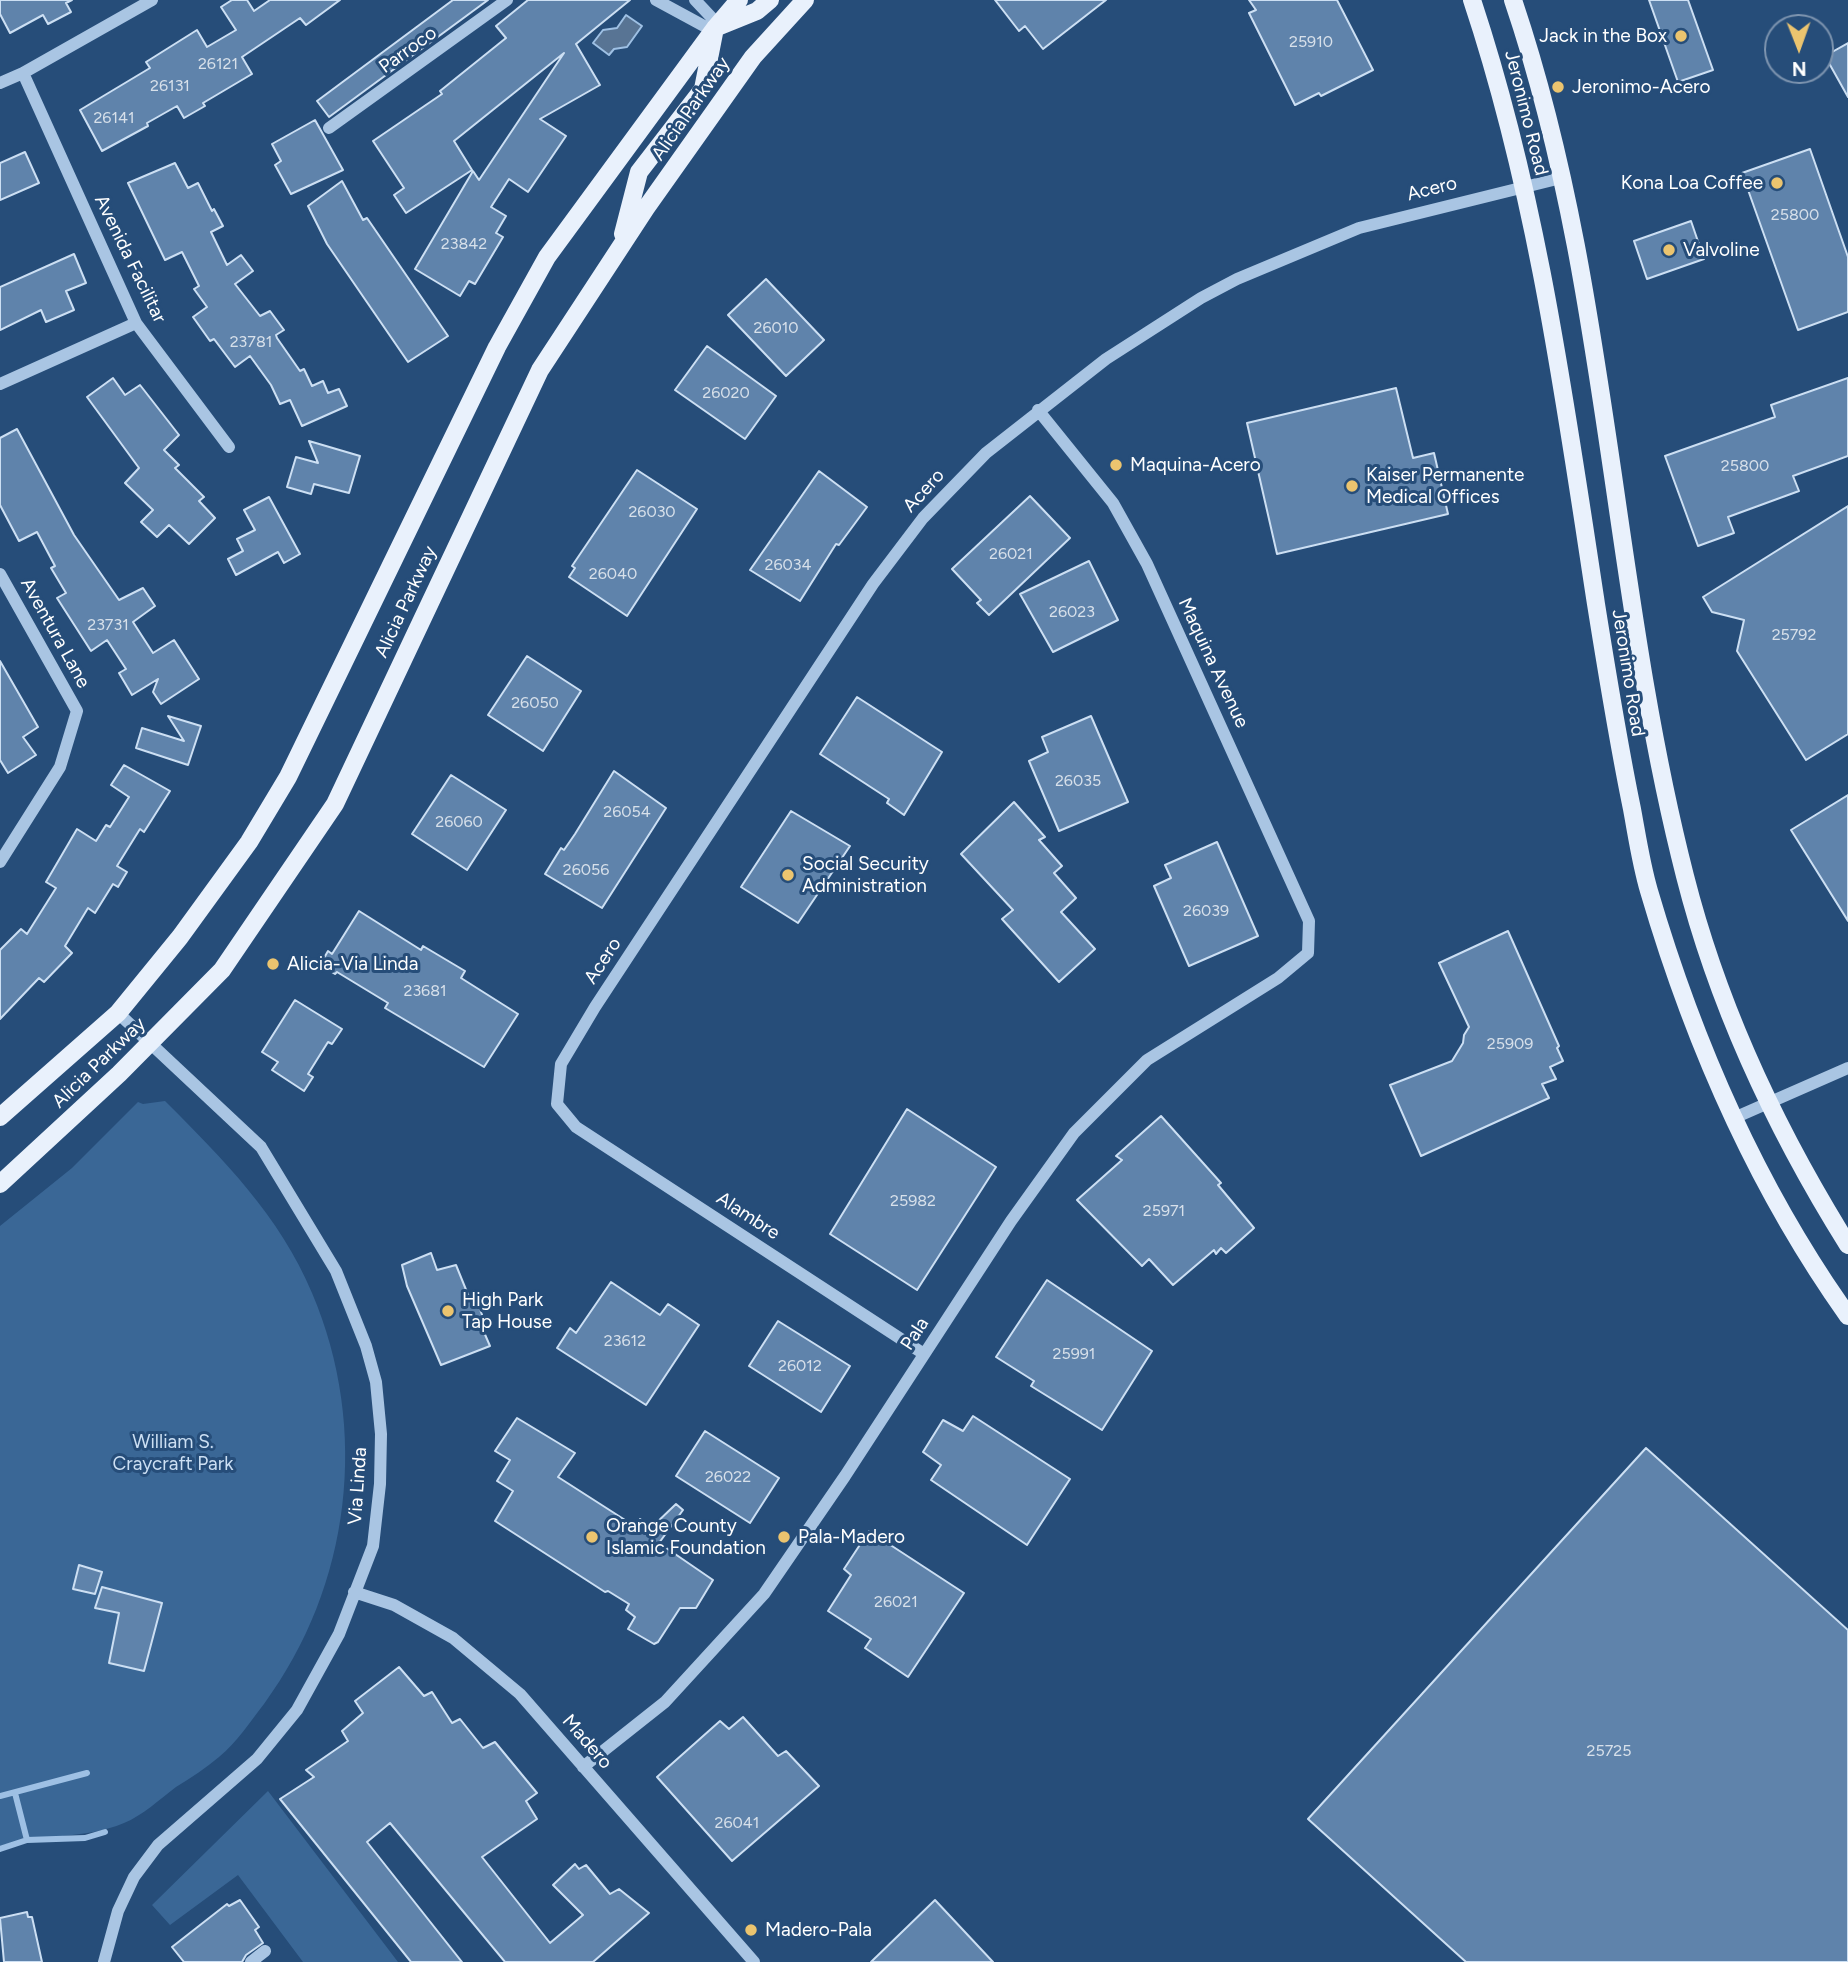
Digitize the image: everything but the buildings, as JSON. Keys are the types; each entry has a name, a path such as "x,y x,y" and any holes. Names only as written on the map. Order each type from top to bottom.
{"main road":[{"name":"Alicia Parkway","path":"0,1117 118,1013 180,937 241,853 288,777 497,347 547,257 715,27 739,0"},
{"path":"618,251 639,172 703,89 715,27 757,11 771,0"},
{"name":"Alicia Parkway","path":"0,1184 150,1043 222,971 335,804 540,370 618,251 753,57 805,0"},
{"name":"Jeronimo Road","path":"1472,0 1497,74 1524,187 1569,432 1614,719 1648,888 1690,1018 1759,1173 1848,1316"},
{"name":"Jeronimo Road","path":"1513,0 1535,64 1561,178 1608,426 1649,703 1685,878 1727,1004 1770,1102 1796,1157 1848,1245"}],"street":[{"path":"0,83 23,73 152,0"},
{"name":"Parroco","path":"330,128 507,0"},
{"path":"656,0 704,26 715,27 712,18 695,0"},
{"name":"Avenida Facilitar","path":"23,73 136,323 229,447"},
{"name":"Acero","path":"557,1104 561,1064 595,1007 873,584 932,509 986,453 1106,359 1237,279 1359,228 1561,178"},
{"path":"0,384 136,323"},
{"name":"Maquina Avenue","path":"1038,410 1113,503 1147,564 1309,920 1308,953"},
{"name":"Aventura Lane","path":"0,574 76,711 60,767 0,862"},
{"name":"Pala","path":"583,1767 665,1702 699,1668 772,1583 1017,1212 1074,1133 1108,1096 1147,1060 1278,978 1308,953"},
{"name":"Via Linda","path":"104,1962 118,1911 134,1877 158,1845 257,1759 297,1710 339,1634 373,1546 380,1484 381,1434 376,1382 366,1346 336,1271 261,1147 118,1013"},
{"path":"1734,1118 1848,1069"},
{"name":"Alambre","path":"557,1104 576,1127 925,1354"},
{"name":"Madero","path":"354,1592 394,1605 453,1638 520,1694 754,1962"},
{"path":"251,1962 265,1951"}],"green space":[{"name":"William S. Craycraft Park","path":"165,1101 229,1167 267,1214 299,1265 312,1293 330,1345 341,1398 345,1452 342,1505 333,1558 316,1609 293,1658 264,1704 219,1757 144,1812 124,1823 94,1832 31,1839 0,1846 0,1226 72,1168 138,1102 143,1104"},
{"path":"268,1791 398,1962 303,1962 238,1875 170,1925 152,1905"}],"shaded area":[{"path":"626,15 642,26 627,47 614,49 609,55 593,43 603,30 617,28"}],"waterway":[{"path":"0,1796 87,1773"},
{"path":"0,1849 27,1840 15,1793"},
{"path":"27,1840 85,1838 105,1832"}],"place":[{"name":"Jack in the Box","path":"1681,36"},
{"name":"Jeronimo-Acero","path":"1558,87"},
{"name":"Kona Loa Coffee","path":"1777,183"},
{"name":"Valvoline","path":"1669,250"},
{"name":"Maquina-Acero","path":"1116,465"},
{"name":"Kaiser Permanente Medical Offices","path":"1352,486"},
{"name":"Social Security Administration","path":"788,875"},
{"name":"Alicia-Via Linda","path":"273,964"},
{"name":"High Park Tap House","path":"448,1311"},
{"name":"Orange County Islamic Foundation","path":"592,1537"},
{"name":"Pala-Madero","path":"784,1537"},
{"name":"Madero-Pala","path":"751,1930"}]}
